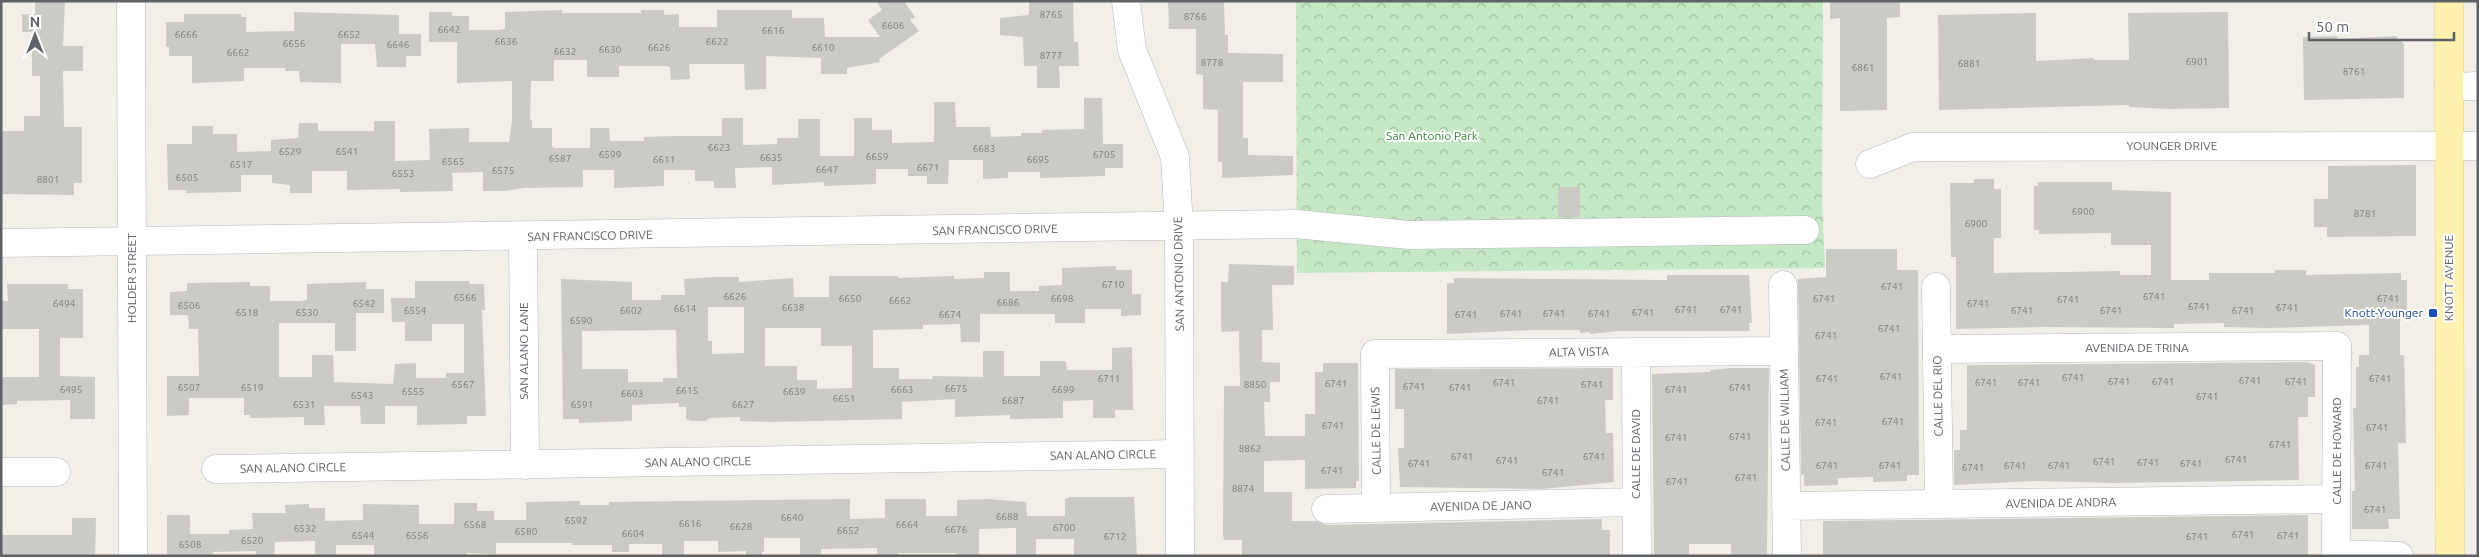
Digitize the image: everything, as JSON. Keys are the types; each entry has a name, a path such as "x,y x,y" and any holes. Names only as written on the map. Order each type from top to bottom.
{"main road":[{"name":"KNOTT AVENUE","path":"2449,1 2450,556"}],"street":[{"name":"HOLDER STREET","path":"131,1 133,556"},
{"name":"SAN ANTONIO DRIVE","path":"1126,1 1132,50 1175,157 1179,228 1180,556"},
{"path":"2449,87 2478,86"},
{"name":"YOUNGER DRIVE","path":"1870,164 1913,147 2478,146"},
{"name":"SAN FRANCISCO DRIVE","path":"1,243 1179,228 1296,224 1409,235 1805,230"},
{"name":"SAN ALANO LANE","path":"523,236 525,465"},
{"name":"CALLE DE WILLIAM","path":"1783,285 1787,556"},
{"name":"CALLE DEL RIO","path":"1936,287 1939,504"},
{"name":"AVENIDA DE TRINA","path":"1937,349 2337,346"},
{"name":"CALLE DE HOWARD","path":"2336,555 2337,346"},
{"name":"ALTA VISTA","path":"1375,354 1784,351"},
{"name":"CALLE DE DAVID","path":"1636,352 1637,556"},
{"name":"CALLE DE LEWIS","path":"1375,354 1376,508"},
{"name":"SAN ALANO CIRCLE","path":"216,469 1180,454"},
{"path":"1,472 56,472"},
{"name":"AVENIDA DE ANDRA","path":"1786,506 2336,500"},
{"name":"AVENIDA DE JANO","path":"1326,509 1637,502"},
{"path":"2336,555 2399,556"}],"green space":[{"name":"San Antonio Park","path":"1296,1 1823,1 1822,197 1825,268 1297,273"}],"building":[{"path":"35,1 65,1 63,46 83,46 83,71 63,71 64,127 82,127 82,183 74,183 74,195 1,194 1,131 24,131 24,116 40,116 40,76 32,76 32,32 22,32 22,14 35,15"},
{"path":"876,1 904,1 915,17 910,20 919,31 879,59 880,62 847,68 847,74 821,74 821,58 766,56 766,89 745,90 744,64 689,64 690,79 671,80 670,67 665,66 619,66 619,77 587,77 587,60 554,60 554,81 531,81 530,120 532,120 532,128 552,128 552,146 554,148 590,148 590,128 609,128 610,141 644,141 644,137 722,136 722,118 743,118 743,145 777,144 777,138 798,138 798,119 820,119 820,156 854,156 854,118 872,118 872,130 892,130 892,143 934,142 934,102 955,102 956,127 990,127 991,137 1021,136 1021,133 1042,133 1042,130 1084,129 1084,98 1102,98 1103,144 1123,144 1123,168 1105,168 1105,176 1040,178 1040,172 1008,172 1008,178 983,179 983,160 949,160 948,184 927,184 927,176 908,176 908,169 876,169 876,184 824,186 824,182 772,185 772,167 735,168 736,188 714,188 714,181 695,181 695,170 664,170 664,186 614,188 614,170 583,170 583,187 524,188 505,191 483,191 483,172 452,173 453,191 400,192 400,189 347,190 347,171 312,171 312,193 290,193 290,185 272,183 272,175 241,175 241,192 186,193 186,190 168,190 167,144 192,144 192,126 213,126 213,134 237,134 237,152 271,151 271,140 298,138 299,123 318,123 318,131 374,131 374,121 395,121 395,161 430,160 429,129 469,128 469,142 509,142 512,121 512,81 457,83 457,42 429,42 429,12 452,12 452,16 469,16 469,30 498,30 505,29 505,12 562,10 562,13 641,13 641,10 664,10 664,15 679,14 679,27 717,27 717,10 792,10 792,18 824,18 825,37 880,37 868,20 882,10"},
{"path":"1029,1 1073,1 1074,42 1078,42 1079,66 1059,66 1060,88 1037,88 1037,66 1024,66 1023,37 1000,35 1000,18 1029,15"},
{"path":"1168,1 1224,1 1225,35 1228,35 1228,53 1283,54 1283,82 1243,82 1243,138 1248,138 1248,155 1293,156 1293,175 1222,178 1222,162 1218,162 1218,110 1203,109 1203,75 1196,74 1196,29 1169,29"},
{"path":"1830,1 1900,1 1900,17 1887,18 1887,110 1840,111 1840,18 1830,19"},
{"path":"294,12 399,15 399,34 421,34 421,56 406,56 406,67 377,67 375,44 341,44 341,83 300,82 299,71 285,71 285,68 244,68 244,81 192,83 192,56 169,56 169,47 166,47 166,22 184,22 184,14 241,14 241,17 246,17 246,32 294,31"},
{"path":"2228,12 2229,108 2168,109 2129,107 2129,105 1939,110 1938,15 2036,13 2036,61 2094,58 2094,60 2129,60 2128,13"},
{"path":"2337,36 2337,39 2396,36 2404,44 2404,98 2304,100 2303,37"},
{"path":"2416,165 2416,236 2327,237 2327,227 2314,227 2314,199 2328,199 2328,166"},
{"path":"1974,179 1994,179 1994,189 2001,189 2001,238 1994,238 1994,273 2120,271 2120,275 2151,275 2151,245 2111,245 2111,233 2039,234 2039,230 2034,230 2034,186 2038,186 2038,182 2112,182 2112,190 2171,192 2171,280 2209,280 2209,273 2275,273 2275,270 2306,270 2306,275 2401,273 2401,280 2407,280 2407,316 2400,316 2400,355 2404,355 2406,443 2398,443 2400,519 2388,519 2389,529 2352,529 2352,491 2355,491 2353,408 2356,408 2356,367 2359,367 2359,355 2369,355 2369,325 2267,328 2224,327 2224,323 2174,324 2174,328 2043,327 1956,329 1956,257 1951,257 1950,183 1974,183"},
{"path":"1558,187 1580,187 1580,217 1558,217"},
{"path":"1826,249 1897,249 1897,270 1918,270 1919,475 1907,475 1907,481 1873,482 1873,477 1838,478 1838,485 1804,486 1804,474 1801,475 1798,279 1826,277"},
{"path":"1229,264 1294,266 1294,285 1272,285 1273,330 1262,330 1262,362 1280,363 1280,382 1270,382 1270,402 1264,402 1265,436 1305,436 1305,414 1315,414 1315,372 1323,372 1323,363 1358,363 1359,481 1356,481 1356,488 1305,489 1305,460 1264,461 1264,492 1292,492 1292,521 1317,521 1326,525 1602,519 1602,530 1610,530 1610,556 1242,556 1242,540 1224,540 1223,535 1224,386 1240,386 1239,331 1222,332 1221,325 1221,282 1228,282"},
{"path":"1116,266 1116,270 1132,270 1132,294 1141,294 1141,315 1121,316 1121,309 1085,309 1085,323 1055,323 1055,314 980,314 980,342 961,342 960,324 923,325 923,329 873,330 873,368 899,368 899,379 933,379 932,376 983,377 983,351 1004,351 1004,376 1040,376 1040,361 1066,361 1067,370 1112,370 1112,348 1132,347 1133,410 1115,410 1115,418 1093,418 1093,400 1063,401 1063,418 1010,419 1010,415 955,417 955,399 902,402 902,419 771,422 740,421 740,417 691,421 686,419 686,407 679,407 679,403 632,405 632,421 579,423 579,419 563,419 561,279 632,282 632,300 661,300 661,295 685,295 684,279 739,277 739,282 793,278 794,297 829,297 829,276 898,276 898,278 954,276 954,279 984,278 984,272 1010,272 1010,291 1039,291 1039,286 1062,285 1062,268","holes":["708,307 744,307 744,353 712,354 712,341 708,341","765,328 821,328 821,346 852,346 852,388 817,389 817,380 797,380 797,366 765,366","676,330 677,378 663,378 663,382 628,382 628,369 582,369 582,331"]},
{"path":"1667,275 1749,275 1752,323 1749,323 1750,331 1618,331 1590,334 1590,332 1580,333 1580,330 1532,330 1447,334 1447,283 1454,283 1454,278 1667,280"},
{"path":"415,281 469,281 469,284 484,284 485,310 482,310 486,416 467,416 467,424 417,425 417,406 385,406 385,424 361,424 360,406 324,406 325,425 304,425 304,417 250,418 250,415 244,415 244,398 189,398 189,415 167,416 167,376 199,376 198,329 189,329 188,315 170,315 170,292 187,291 187,283 250,282 250,286 270,286 270,301 300,301 307,300 307,284 366,282 366,289 384,289 384,313 356,313 356,351 335,351 335,323 279,323 279,377 312,377 312,355 333,355 334,382 393,384 395,364 416,363 416,378 446,378 446,373 464,373 464,324 432,324 432,341 405,341 405,322 392,322 391,298 415,298"},
{"path":"7,284 68,284 68,289 83,289 83,338 60,338 60,376 95,377 95,419 70,419 70,400 17,401 17,404 1,405 1,377 39,377 39,329 1,329 1,301 8,301"},
{"path":"2307,362 2315,365 2315,397 2308,397 2308,417 2298,417 2299,480 2115,483 2034,481 1954,485 1954,450 1960,450 1960,430 1967,430 1967,365"},
{"path":"1613,368 1613,400 1605,400 1606,433 1613,433 1614,482 1542,489 1400,487 1398,448 1404,448 1404,409 1395,409 1395,369"},
{"path":"1769,368 1767,556 1731,556 1731,544 1689,544 1689,556 1654,556 1652,374 1710,372 1711,370"},
{"path":"1070,497 1134,497 1137,556 1074,555 1074,539 1036,539 1036,556 1016,556 1016,528 979,529 979,556 956,556 956,553 898,553 898,556 877,556 877,548 821,549 821,556 800,556 800,538 764,538 764,552 762,552 762,556 746,556 746,551 718,552 718,541 684,541 684,556 662,556 662,544 629,544 629,552 612,552 612,545 496,543 496,554 467,553 467,556 374,556 374,545 336,545 336,556 315,556 315,541 275,542 274,556 256,556 256,551 213,552 213,555 169,556 167,554 167,515 190,515 190,534 229,534 229,530 253,529 252,513 286,513 285,505 309,504 309,508 325,508 325,521 363,520 363,504 419,505 419,524 454,524 454,503 477,503 477,511 494,511 494,520 526,520 526,502 580,501 580,505 609,505 609,502 850,499 850,519 885,518 885,499 926,499 926,516 957,516 957,500 987,499 1026,502 1027,516 1065,516 1065,499"},
{"path":"2308,515 2308,555 1823,556 1823,521"},
{"path":"72,518 96,518 95,556 1,556 1,535 72,535"}],"place":[{"name":"Knott-Younger","path":"2433,313"}]}
